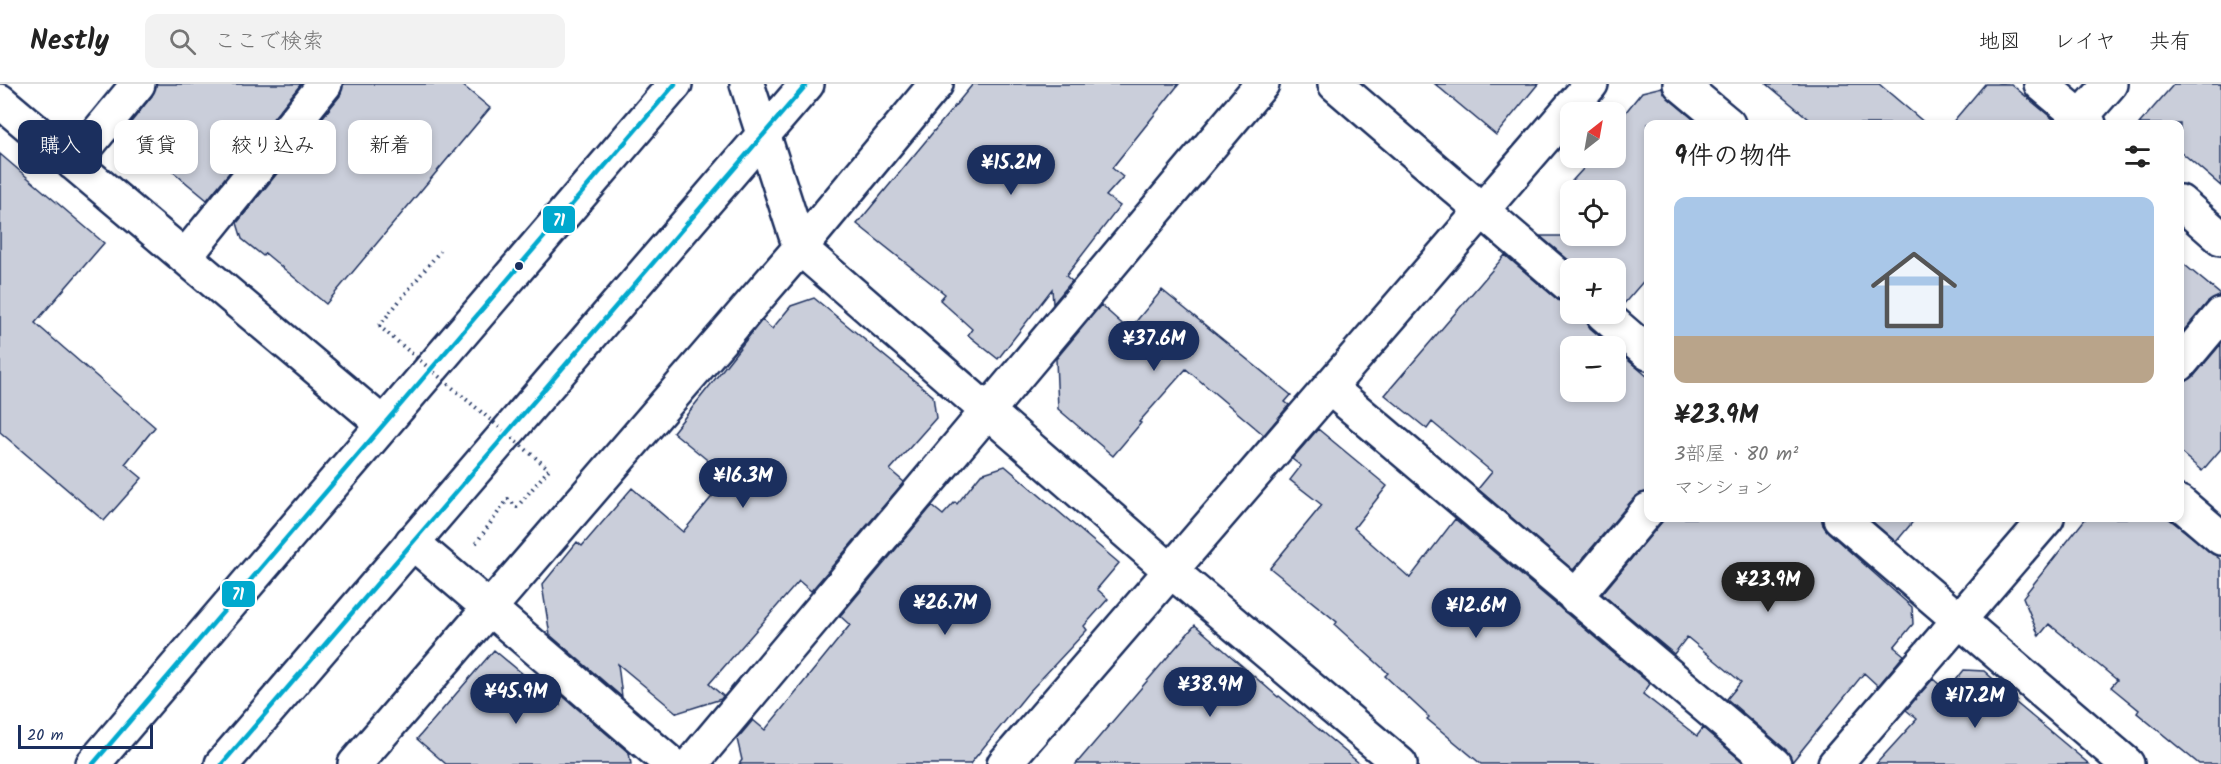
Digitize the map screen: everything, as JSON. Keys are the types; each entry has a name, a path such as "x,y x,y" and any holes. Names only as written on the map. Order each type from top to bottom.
{"street":[{"path":"102,128 138,84"},
{"path":"185,257 325,84"},
{"path":"93,764 675,84"},
{"path":"747,84 800,248 1170,570 1400,764"},
{"path":"222,764 807,84"},
{"path":"355,764 800,248 936,84"},
{"path":"691,764 1262,84"},
{"path":"1335,84 1560,277"},
{"path":"1013,761 1170,570 1591,84"},
{"path":"1680,84 1723,120"},
{"path":"2041,84 2084,120"},
{"path":"2086,120 2110,84"},
{"path":"0,101 22,120"},
{"path":"86,174 383,424"},
{"path":"2184,206 2221,238"},
{"path":"2184,359 2221,315"},
{"path":"1615,324 1644,350"},
{"path":"1330,388 1774,764"},
{"path":"2184,506 2221,538"},
{"path":"1575,597 1644,515"},
{"path":"1845,522 2127,764"},
{"path":"1836,764 2044,522"},
{"path":"412,542 670,764"}],"path":[{"path":"440,251 379,326 549,469 517,507 507,499 470,550"}],"building":[{"path":"156,84 301,84 272,120 210,120 210,174 228,174 207,200 176,174 198,174 198,120 133,120 152,96"},
{"path":"343,84 461,84 490,108 326,304 265,253 263,256 242,239 237,223 277,174 336,174 336,120 321,120 340,96"},
{"path":"973,84 1179,84 1112,168 1123,177 1106,196 1120,206 1066,276 1072,281 1053,304 1052,289 998,359 968,335 972,329 940,300 945,294 857,224"},
{"path":"1435,84 1538,84 1496,135"},
{"path":"1767,84 1879,84 1921,120 1810,120"},
{"path":"1985,84 2011,84 2054,120 1954,120"},
{"path":"2174,84 2221,84 2221,186 2184,154 2184,120 2142,120"},
{"path":"1662,87 1668,98 1694,120 1644,120 1644,281 1626,301 1626,258 1566,258 1540,236 1560,236 1560,246 1626,246 1626,180 1573,180 1584,168 1626,168 1626,112 1642,92"},
{"path":"0,154 18,169 18,174 23,174 104,243 35,323 155,427 125,464 142,478 104,521 0,432"},
{"path":"1505,255 1560,301 1560,324 1588,324 1599,336 1560,336 1560,402 1626,402 1626,358 1644,374 1644,493 1634,498 1573,570 1478,489 1492,472 1432,422 1427,429 1385,395"},
{"path":"2184,264 2221,295 2207,303 2184,330"},
{"path":"1162,290 1291,395 1285,402 1289,405 1264,435 1186,369 1139,422 1141,423 1113,456 1058,409 1056,359 1101,305 1129,330"},
{"path":"814,298 933,396 936,418 890,470 904,482 811,591 799,581 709,684 723,696 721,699 677,713 618,664 622,697 550,635 542,585 577,542 582,546 632,488 683,532 728,477 673,432 762,320 772,329 791,306"},
{"path":"2221,344 2221,449 2202,471 2184,455 2184,381 2194,376"},
{"path":"1318,429 1387,486 1354,528 1410,578 1455,519 1650,684 1643,694 1697,736 1703,728 1745,764 1481,764 1427,719 1429,717 1385,676 1388,673 1335,625 1337,622 1270,568 1322,505 1290,480 1301,466 1292,459"},
{"path":"1005,466 1119,563 1097,589 1108,599 1084,626 1087,630 1028,693 970,764 739,764 742,760 737,739 753,720 765,730 850,625 840,616 932,506 943,515 955,502 957,504 981,474"},
{"path":"1662,522 1823,522 1828,532 1912,607 1913,624 1894,647 1904,655 1878,686 1864,673 1792,762 1786,750 1727,699 1741,682 1687,637 1674,654 1602,594"},
{"path":"1873,522 1913,522 1896,542"},
{"path":"2083,522 2173,522 2221,560 2221,764 2199,764 2137,713 2139,710 2111,687 2117,680 2049,624 2039,636 2023,597"},
{"path":"1195,625 1278,697 1360,764 1076,764"},
{"path":"494,650 560,705 558,692 629,753 631,764 446,764 417,739"},
{"path":"1964,670 1984,671 2017,700 2015,702 2089,764 1876,764 1917,719 1906,710 1933,679 1947,691"}],"transit line":[{"name":"71","path":"93,764 675,84"},
{"name":"71","path":"222,764 807,84"}]}
